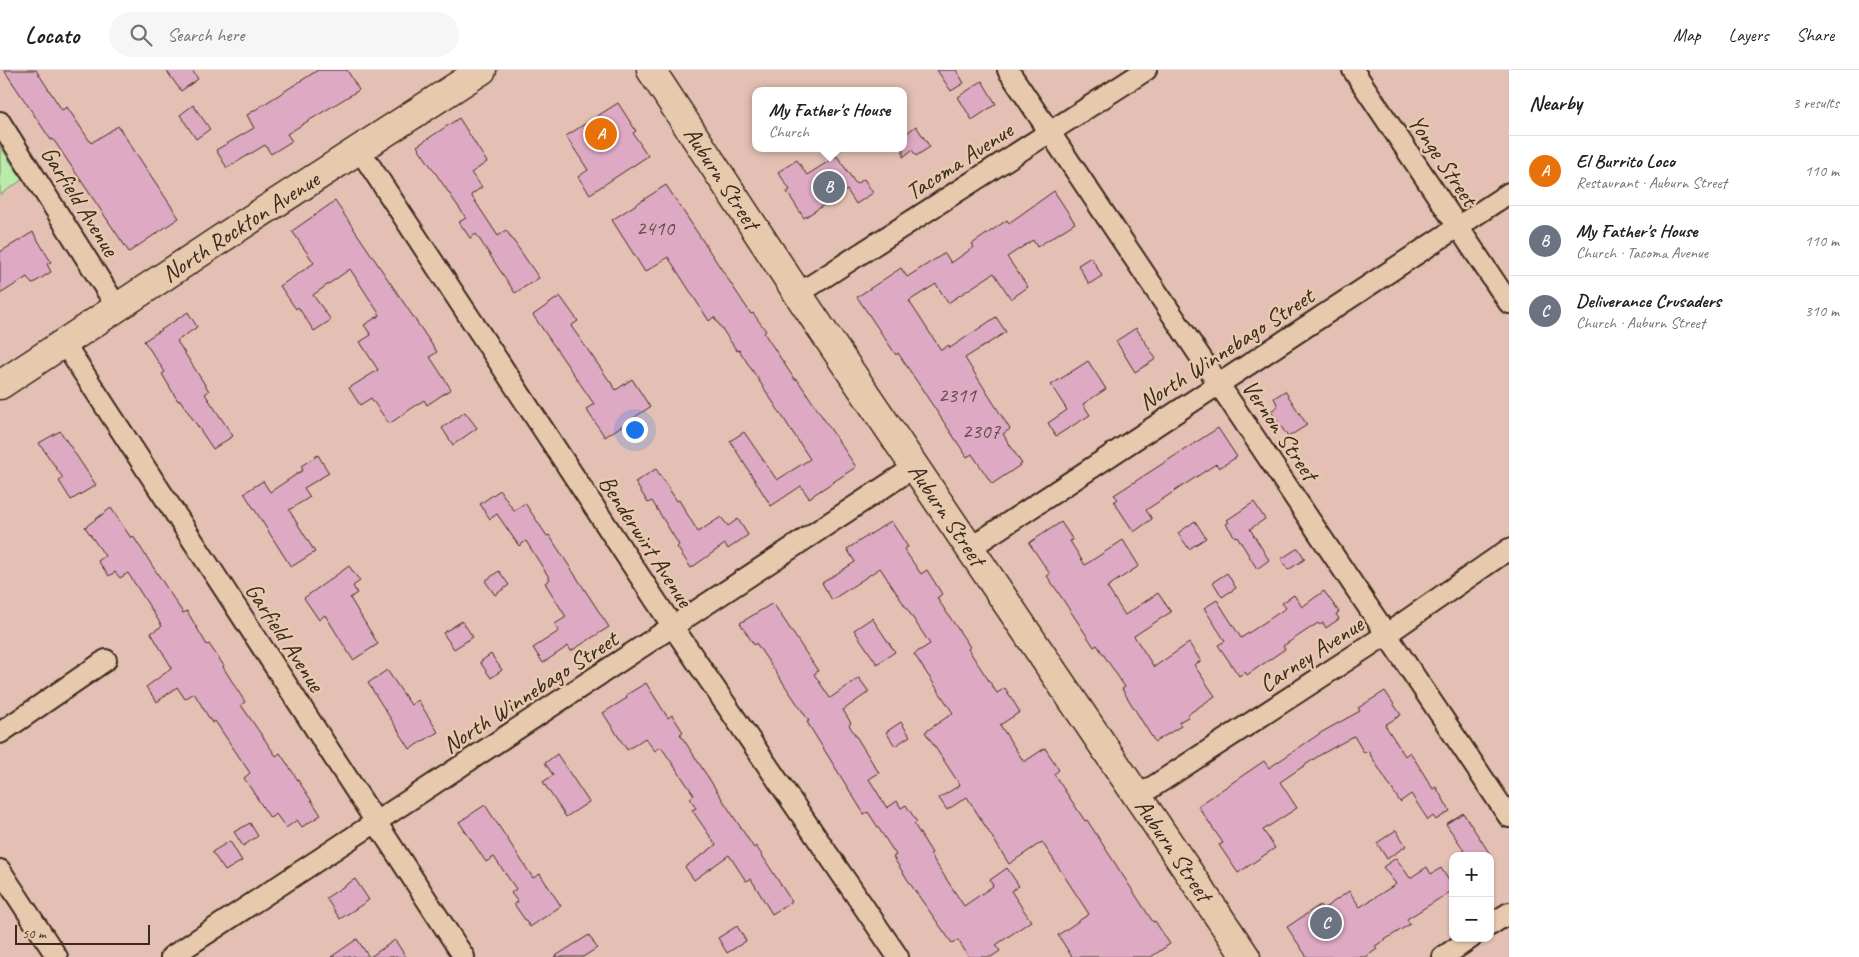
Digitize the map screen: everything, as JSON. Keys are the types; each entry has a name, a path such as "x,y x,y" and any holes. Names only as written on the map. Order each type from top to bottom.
{"main road":[{"name":"North Rockton Avenue","path":"0,386 117,306 482,70"},
{"name":"Auburn Street","path":"651,70 798,294 1246,957"}],"street":[{"name":"Vernon Street","path":"1008,70 1509,817"},
{"name":"Tacoma Avenue","path":"798,294 1146,70"},
{"name":"Yonge Street","path":"1353,70 1509,303"},
{"name":"Garfield Avenue","path":"0,122 117,306"},
{"name":"Benderwirt Avenue","path":"359,149 673,627 898,957"},
{"name":"North Winnebago Street","path":"970,548 1509,193"},
{"name":"Garfield Avenue","path":"64,344 464,957"},
{"name":"North Winnebago Street","path":"171,957 916,466"},
{"name":"Carney Avenue","path":"1137,797 1387,634 1509,549"},
{"path":"0,733 106,660"},
{"path":"0,870 58,957"},
{"path":"1494,922 1509,913"},
{"path":"1443,957 1465,942"}],"green space":[{"path":"0,146 22,180 0,195"}],"building":[{"path":"4,70 36,70 62,110 67,107 91,143 118,126 179,218 129,252"},
{"path":"166,70 192,70 198,79 181,91"},
{"path":"318,70 347,70 359,90 287,134 292,141 271,154 265,145 227,168 216,150 254,128 247,115"},
{"path":"937,70 956,70 964,83 951,91"},
{"path":"982,81 996,104 972,120 958,97"},
{"path":"618,103 636,131 633,133 648,156 590,194 578,177 588,170 566,136"},
{"path":"193,105 210,129 196,139 180,115"},
{"path":"459,118 487,162 471,173 482,187 471,195 498,236 506,230 539,278 515,293 476,234 470,238 459,222 466,218 417,146"},
{"path":"916,126 930,147 916,156 912,150 903,157 903,152 907,152 907,133"},
{"path":"837,156 856,184 864,179 873,193 856,204 847,190 804,218 787,192 790,190 778,172 797,160 807,175"},
{"path":"666,185 751,314 753,313 766,331 764,333 795,380 797,379 856,467 809,498 801,486 771,506 730,441 744,432 777,480 810,459 739,350 737,351 714,317 709,321 668,257 645,272 612,220"},
{"path":"1054,191 1075,223 1037,247 1033,240 1007,257 1028,287 1011,299 994,273 948,303 936,284 909,301 941,350 949,345 950,348 996,317 1006,332 965,358 1010,429 1003,434 1022,464 992,484 972,454 967,457 898,353 896,355 857,297 901,268 907,277 945,253 951,263 974,247 972,244 1007,220 1009,223"},
{"path":"335,201 437,352 430,357 451,389 427,405 424,400 389,424 371,398 360,405 349,388 378,370 360,342 371,335 364,325 380,315 350,269 313,295 331,320 314,331 298,307 296,309 280,286 314,263 292,231"},
{"path":"33,232 51,262 47,264 51,272 32,284 27,277 0,294 0,252"},
{"path":"1091,257 1102,276 1089,284 1078,265"},
{"path":"560,296 578,321 571,326 616,390 632,379 650,407 605,437 586,409 594,404 533,315"},
{"path":"188,312 197,327 177,341 209,391 205,394 233,436 213,449 180,400 178,401 162,374 165,372 144,341"},
{"path":"1136,328 1156,359 1135,372 1116,341"},
{"path":"1088,361 1106,389 1083,404 1090,415 1056,436 1048,423 1067,410 1051,385"},
{"path":"1285,391 1307,425 1288,437 1271,411 1278,406 1274,398"},
{"path":"465,412 477,428 453,445 442,428"},
{"path":"1218,428 1237,457 1219,468 1216,464 1146,510 1152,519 1134,532 1114,502 1118,499 1114,495"},
{"path":"60,431 96,485 71,500 59,481 63,478 39,443"},
{"path":"318,455 329,473 304,488 310,497 289,510 315,552 291,567 244,493 263,481 270,492 303,470 301,466"},
{"path":"656,469 677,501 679,500 698,532 721,517 728,526 738,519 748,535 728,549 725,544 691,568 677,547 679,545 652,501 648,503 635,482"},
{"path":"500,490 514,511 525,503 547,536 549,535 609,627 571,651 568,646 543,663 533,648 559,631 555,624 566,617 545,583 550,579 526,541 519,546 497,514 490,519 480,504"},
{"path":"1254,502 1265,519 1250,529 1269,560 1257,569 1237,536 1235,537 1226,524 1229,522 1227,520"},
{"path":"111,508 131,538 133,536 183,613 187,611 207,645 209,644 224,666 245,702 241,705 276,756 280,753 321,815 302,827 297,820 286,828 276,814 270,818 244,778 250,773 215,721 212,723 194,693 185,699 177,687 157,702 146,687 172,668 151,633 162,626 128,573 120,578 115,572 109,576 98,561 105,556 85,527"},
{"path":"891,521 908,547 904,549 921,574 927,570 942,594 937,598 970,647 968,649 997,693 1005,688 1020,712 1000,725 1024,762 1045,748 1059,770 1054,774 1085,821 1087,820 1153,922 1155,921 1170,944 1151,957 1072,957 1058,935 1089,914 1042,842 1009,864 967,797 947,810 939,798 960,785 925,732 953,713 914,654 930,644 880,568 832,600 822,583 855,562 847,549"},
{"path":"1195,521 1206,538 1189,549 1178,533"},
{"path":"1061,522 1073,540 1070,541 1085,565 1123,540 1139,566 1107,587 1125,615 1158,593 1171,612 1134,636 1154,667 1189,643 1201,661 1194,665 1215,696 1179,722 1181,726 1155,742 1122,689 1125,687 1097,645 1094,647 1047,576 1050,574 1029,543"},
{"path":"1298,548 1305,559 1288,570 1281,559"},
{"path":"349,566 360,581 353,586 357,593 350,598 378,644 353,660 325,615 319,620 304,598"},
{"path":"499,571 509,585 495,595 485,581"},
{"path":"1227,573 1236,588 1222,597 1213,582"},
{"path":"1324,591 1339,612 1336,614 1339,619 1326,628 1323,623 1320,625 1318,623 1283,646 1285,649 1247,675 1245,672 1239,676 1218,645 1225,641 1204,608 1217,600 1241,638 1286,608 1282,603 1294,595 1302,607"},
{"path":"773,603 818,671 814,674 830,698 859,678 869,692 843,710 851,723 849,725 879,773 869,779 887,808 897,801 901,808 906,805 917,822 914,824 932,853 930,854 964,906 993,886 990,880 1007,868 1019,886 1011,891 1031,921 996,945 1000,951 991,957 969,957 958,940 952,943 893,857 896,855 868,812 864,814 807,722 809,721 756,643 754,645 740,623"},
{"path":"872,618 895,652 877,664 854,630"},
{"path":"462,621 473,637 454,649 443,633"},
{"path":"491,654 502,670 491,678 480,662"},
{"path":"387,670 411,705 418,700 438,732 410,749 368,683"},
{"path":"646,683 668,718 672,715 683,732 680,734 754,848 756,846 792,902 772,914 751,879 746,881 729,855 694,880 685,867 716,845 692,810 696,808 690,798 694,795 661,747 655,751 645,738 627,750 603,713 627,698 626,695"},
{"path":"1385,691 1401,715 1385,725 1405,756 1410,752 1433,789 1436,787 1450,811 1436,820 1433,816 1428,820 1411,794 1400,802 1368,751 1364,753 1354,736 1320,755 1280,782 1297,808 1263,830 1275,848 1238,873 1219,845 1223,843 1198,806 1264,761 1269,768 1322,732 1360,711 1358,708"},
{"path":"901,722 910,736 895,746 886,732"},
{"path":"557,754 589,802 566,817 543,782 553,775 545,763"},
{"path":"485,805 533,878 540,874 561,906 530,927 514,904 518,902 511,893 516,889 494,857 486,862 459,822"},
{"path":"1463,813 1488,852 1461,852 1464,850 1446,824"},
{"path":"250,823 258,836 243,846 234,832"},
{"path":"1396,830 1406,846 1387,859 1377,843"},
{"path":"230,841 242,861 225,871 212,852"},
{"path":"1396,858 1410,878 1427,867 1431,874 1441,868 1449,881 1449,893 1407,919 1410,924 1375,946 1377,949 1366,957 1307,957 1287,927 1320,905 1323,909 1349,891 1360,907 1396,884 1383,867"},
{"path":"355,879 369,900 340,919 326,898"},
{"path":"737,926 746,941 727,953 718,938"},
{"path":"589,935 597,948 583,957 554,957"},
{"path":"357,939 369,957 331,957"},
{"path":"395,940 406,957 370,957"}],"place":[{"name":"El Burrito Loco","path":"601,134"},
{"name":"My Father's House","path":"829,187"},
{"name":"Deliverance Crusaders","path":"1326,923"}]}
